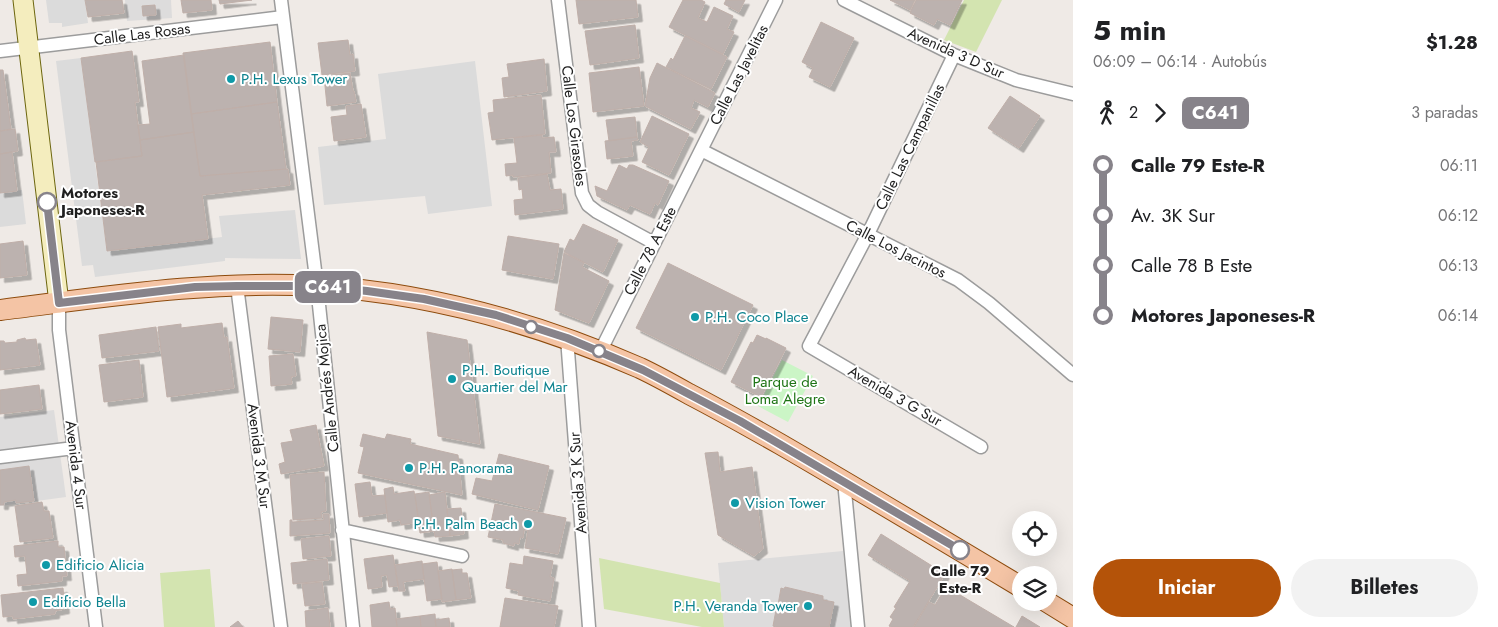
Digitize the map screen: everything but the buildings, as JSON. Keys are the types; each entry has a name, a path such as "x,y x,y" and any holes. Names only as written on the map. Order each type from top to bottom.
{"main road":[{"path":"23,0 59,303"},
{"path":"0,310 195,287 317,286 424,299 496,315 567,338 643,370 740,421 1012,582"},
{"path":"1057,608 1073,618"}],"street":[{"name":"Calle Andrés Mojica","path":"281,0 317,286 353,627"},
{"name":"Calle Los Girasoles","path":"558,0 582,194 588,205 597,212 654,243"},
{"name":"Calle Las Javelitas","path":"701,150 776,0"},
{"name":"Avenida 3 D Sur","path":"844,0 954,55 1016,80 1073,94"},
{"name":"Calle Las Rosas","path":"0,50 283,17"},
{"name":"Calle Las Campanillas","path":"809,346 868,234 954,55"},
{"name":"Calle 78 A Este","path":"600,352 701,150"},
{"name":"Calle Los Jacintos","path":"701,150 958,280 989,303 1073,375"},
{"name":"Avenida 3 M Sur","path":"237,286 281,627"},
{"name":"Avenida 4 Sur","path":"59,303 59,330 96,627"},
{"name":"Avenida 3 K Sur","path":"567,338 589,627"},
{"name":"Avenida 3 G Sur","path":"809,346 981,446"},
{"path":"0,457 74,448"},
{"path":"844,481 858,627"},
{"path":"342,530 462,556"}],"shaded area":[{"path":"46,0 85,0 88,23 62,27 62,23 49,23"},
{"path":"125,0 171,0 172,18 127,21"},
{"path":"81,58 107,251 222,237 219,216 295,210 301,259 225,258 225,261 95,277 93,265 82,266 56,61"},
{"path":"475,61 492,206 428,214 425,196 324,205 318,147 386,139 378,74"},
{"path":"22,190 26,224 0,227 0,193"},
{"path":"54,410 66,497 0,506 0,417"},
{"path":"843,551 851,627 724,627 718,563"}],"green space":[{"path":"964,0 1002,0 976,52 944,40"},
{"name":"Parque de Loma Alegre","path":"782,360 813,376 788,422 758,406"},
{"path":"599,558 720,583 724,627 702,627 604,609"},
{"path":"210,569 215,627 164,627 160,573"}],"bus line":[{"name":"C641","path":"47,202 59,303 195,287 317,286 424,299 496,315 567,338 643,370 740,421 960,550"}],"place":[{"name":"P.H. Lexus Tower","path":"231,79"},
{"name":"Motores Japoneses-R","path":"47,202"},
{"name":"P.H. Coco Place","path":"695,317"},
{"name":"P.H. Boutique Quartier del Mar","path":"452,379"},
{"name":"P.H. Panorama","path":"409,468"},
{"name":"Vision Tower","path":"735,503"},
{"name":"P.H. Palm Beach","path":"528,524"},
{"name":"Calle 79 Este-R","path":"960,550"},
{"name":"Edificio Alicia","path":"46,565"},
{"name":"Edificio Bella","path":"33,602"},
{"name":"P.H. Veranda Tower","path":"808,606"}]}
